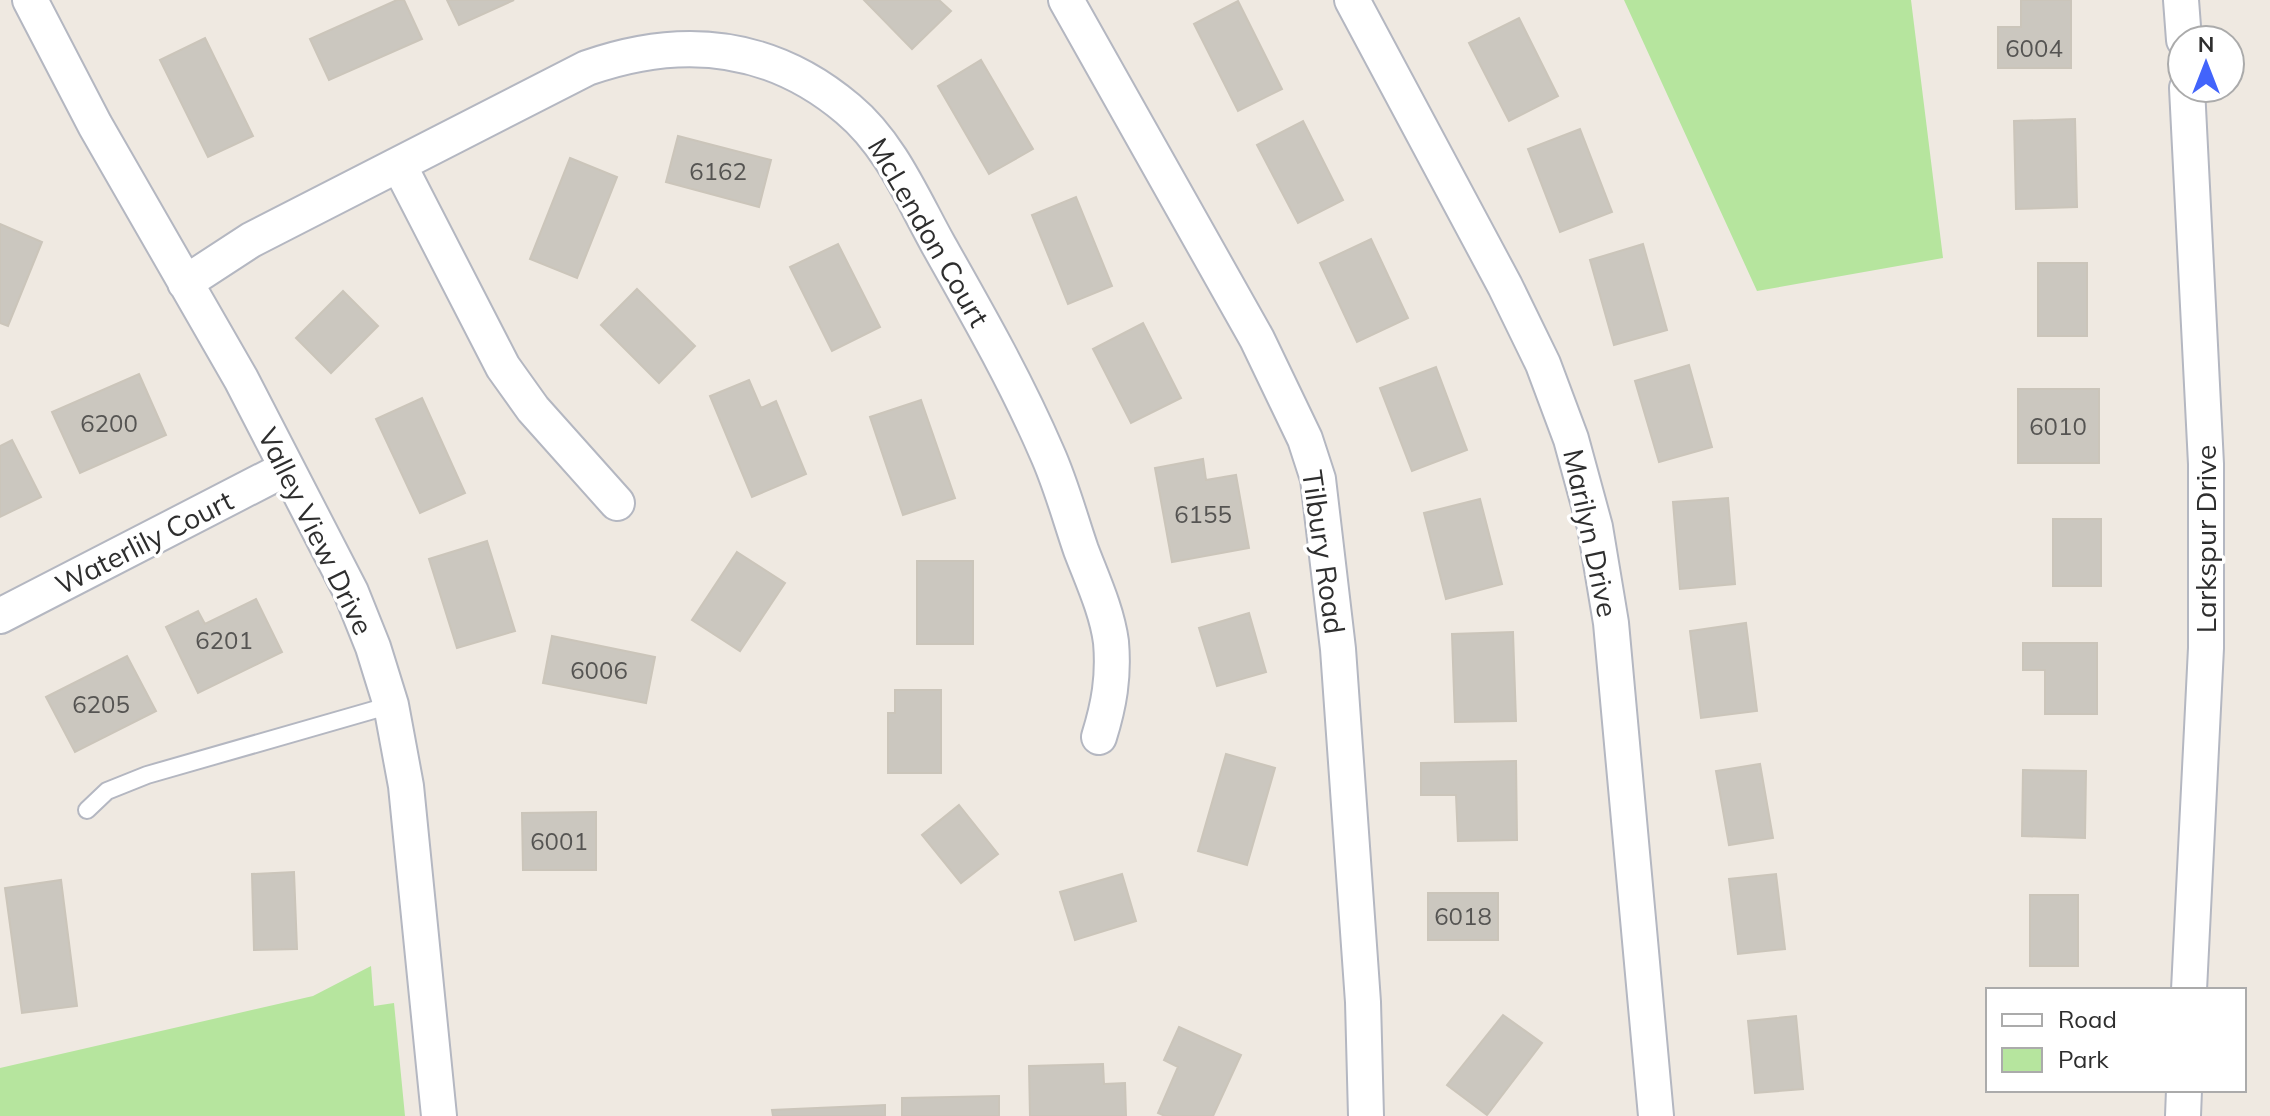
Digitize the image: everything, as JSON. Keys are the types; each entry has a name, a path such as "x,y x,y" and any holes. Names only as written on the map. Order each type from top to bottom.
{"street":[{"name":"Valley View Drive","path":"30,0 287,468 351,592 391,705 406,786 439,1116"},
{"name":"Tilbury Road","path":"1066,0 1257,339 1305,439 1318,479 1339,664 1363,1002 1366,1116"},
{"name":"Marilyn Drive","path":"1352,0 1505,286 1543,364 1571,439 1595,527 1611,623 1656,1116"},
{"path":"2181,0 2183,24"},
{"name":"McLendon Court","path":"185,283 251,240 587,68 622,56 664,48 700,47 737,53 786,69 847,107 886,150 1009,371 1048,455 1111,640 1112,693 1099,737"},
{"name":"Larkspur Drive","path":"2188,104 2206,464 2206,648 2189,988"},
{"path":"399,165 503,367 533,409 617,503"},
{"name":"Waterlily Court","path":"0,616 287,468"},
{"path":"2183,1116 2184,1092"}],"lane":[{"path":"87,810 107,791 147,775 391,705"}],"green space":[{"path":"1624,0 1911,0 1943,258 1757,291"},
{"path":"371,966 374,1006 394,1003 405,1116 0,1116 0,1068 313,996"}],"building":[{"path":"397,0 404,0 422,39 329,80 310,39"},
{"path":"447,0 514,0 459,25"},
{"path":"864,0 939,0 951,11 912,49"},
{"path":"2021,0 2071,0 2071,68 1998,68 1998,27 2021,27"},
{"path":"1238,1 1282,89 1238,111 1194,24"},
{"path":"1519,18 1558,96 1509,121 1469,43"},
{"path":"205,38 253,136 208,157 160,60"},
{"path":"981,60 1033,149 989,174 938,86"},
{"path":"2075,119 2077,207 2016,209 2014,121"},
{"path":"1303,121 1343,200 1298,223 1257,145"},
{"path":"1580,129 1612,212 1560,232 1528,149"},
{"path":"678,136 771,160 759,207 666,182"},
{"path":"570,158 617,177 577,278 530,259"},
{"path":"1076,197 1112,286 1068,304 1032,215"},
{"path":"0,224 42,242 8,326 0,323"},
{"path":"1371,239 1408,318 1357,342 1320,263"},
{"path":"838,244 880,327 832,351 790,267"},
{"path":"1643,244 1667,330 1614,345 1590,260"},
{"path":"2038,263 2087,263 2087,336 2038,336"},
{"path":"637,289 695,346 659,383 601,325"},
{"path":"343,291 378,326 331,373 296,338"},
{"path":"1143,323 1181,398 1131,423 1093,349"},
{"path":"1689,365 1712,447 1659,462 1635,381"},
{"path":"1436,367 1467,450 1412,471 1380,388"},
{"path":"139,374 166,435 80,473 52,412"},
{"path":"749,380 761,408 776,401 806,474 752,497 710,396"},
{"path":"2018,389 2099,389 2099,463 2018,463"},
{"path":"422,398 465,493 420,513 376,419"},
{"path":"921,400 955,498 903,515 870,417"},
{"path":"12,440 41,497 0,517 0,446"},
{"path":"1203,459 1206,480 1236,475 1249,548 1172,562 1155,468"},
{"path":"1728,498 1735,584 1680,589 1673,502"},
{"path":"1480,499 1502,584 1446,599 1424,513"},
{"path":"2053,519 2101,519 2101,586 2053,586"},
{"path":"487,541 515,631 457,648 429,559"},
{"path":"737,552 785,583 740,651 692,620"},
{"path":"917,561 973,561 973,644 917,644"},
{"path":"256,599 282,652 198,693 166,627 198,611 205,624"},
{"path":"1249,613 1266,672 1217,686 1199,628"},
{"path":"1746,623 1757,711 1701,718 1690,631"},
{"path":"1513,632 1516,721 1455,722 1452,634"},
{"path":"552,636 655,657 646,703 543,683"},
{"path":"2023,643 2097,643 2097,714 2045,714 2045,670 2023,670"},
{"path":"127,656 156,711 75,752 46,697"},
{"path":"895,690 941,690 941,773 888,773 888,713 895,713"},
{"path":"1226,754 1275,768 1247,865 1198,851"},
{"path":"1516,761 1517,840 1458,841 1456,795 1421,795 1421,763"},
{"path":"1760,764 1773,838 1729,845 1716,771"},
{"path":"2023,770 2086,771 2085,838 2022,836"},
{"path":"959,805 998,854 961,883 922,835"},
{"path":"596,812 596,870 523,870 522,813"},
{"path":"294,872 297,949 254,950 252,874"},
{"path":"1122,874 1136,921 1075,940 1060,892"},
{"path":"1776,874 1785,949 1738,954 1729,879"},
{"path":"61,880 77,1006 22,1013 5,888"},
{"path":"1428,893 1498,893 1498,940 1428,940"},
{"path":"2030,895 2078,895 2078,966 2030,966"},
{"path":"1503,1015 1542,1043 1487,1115 1447,1085"},
{"path":"1796,1016 1803,1089 1755,1093 1748,1021"},
{"path":"1179,1027 1241,1055 1213,1116 1165,1116 1158,1113 1178,1067 1164,1060"},
{"path":"1103,1064 1104,1084 1125,1083 1126,1116 1030,1116 1029,1066"},
{"path":"999,1096 999,1116 902,1116 902,1098"},
{"path":"885,1105 885,1116 773,1116 772,1110"}]}
